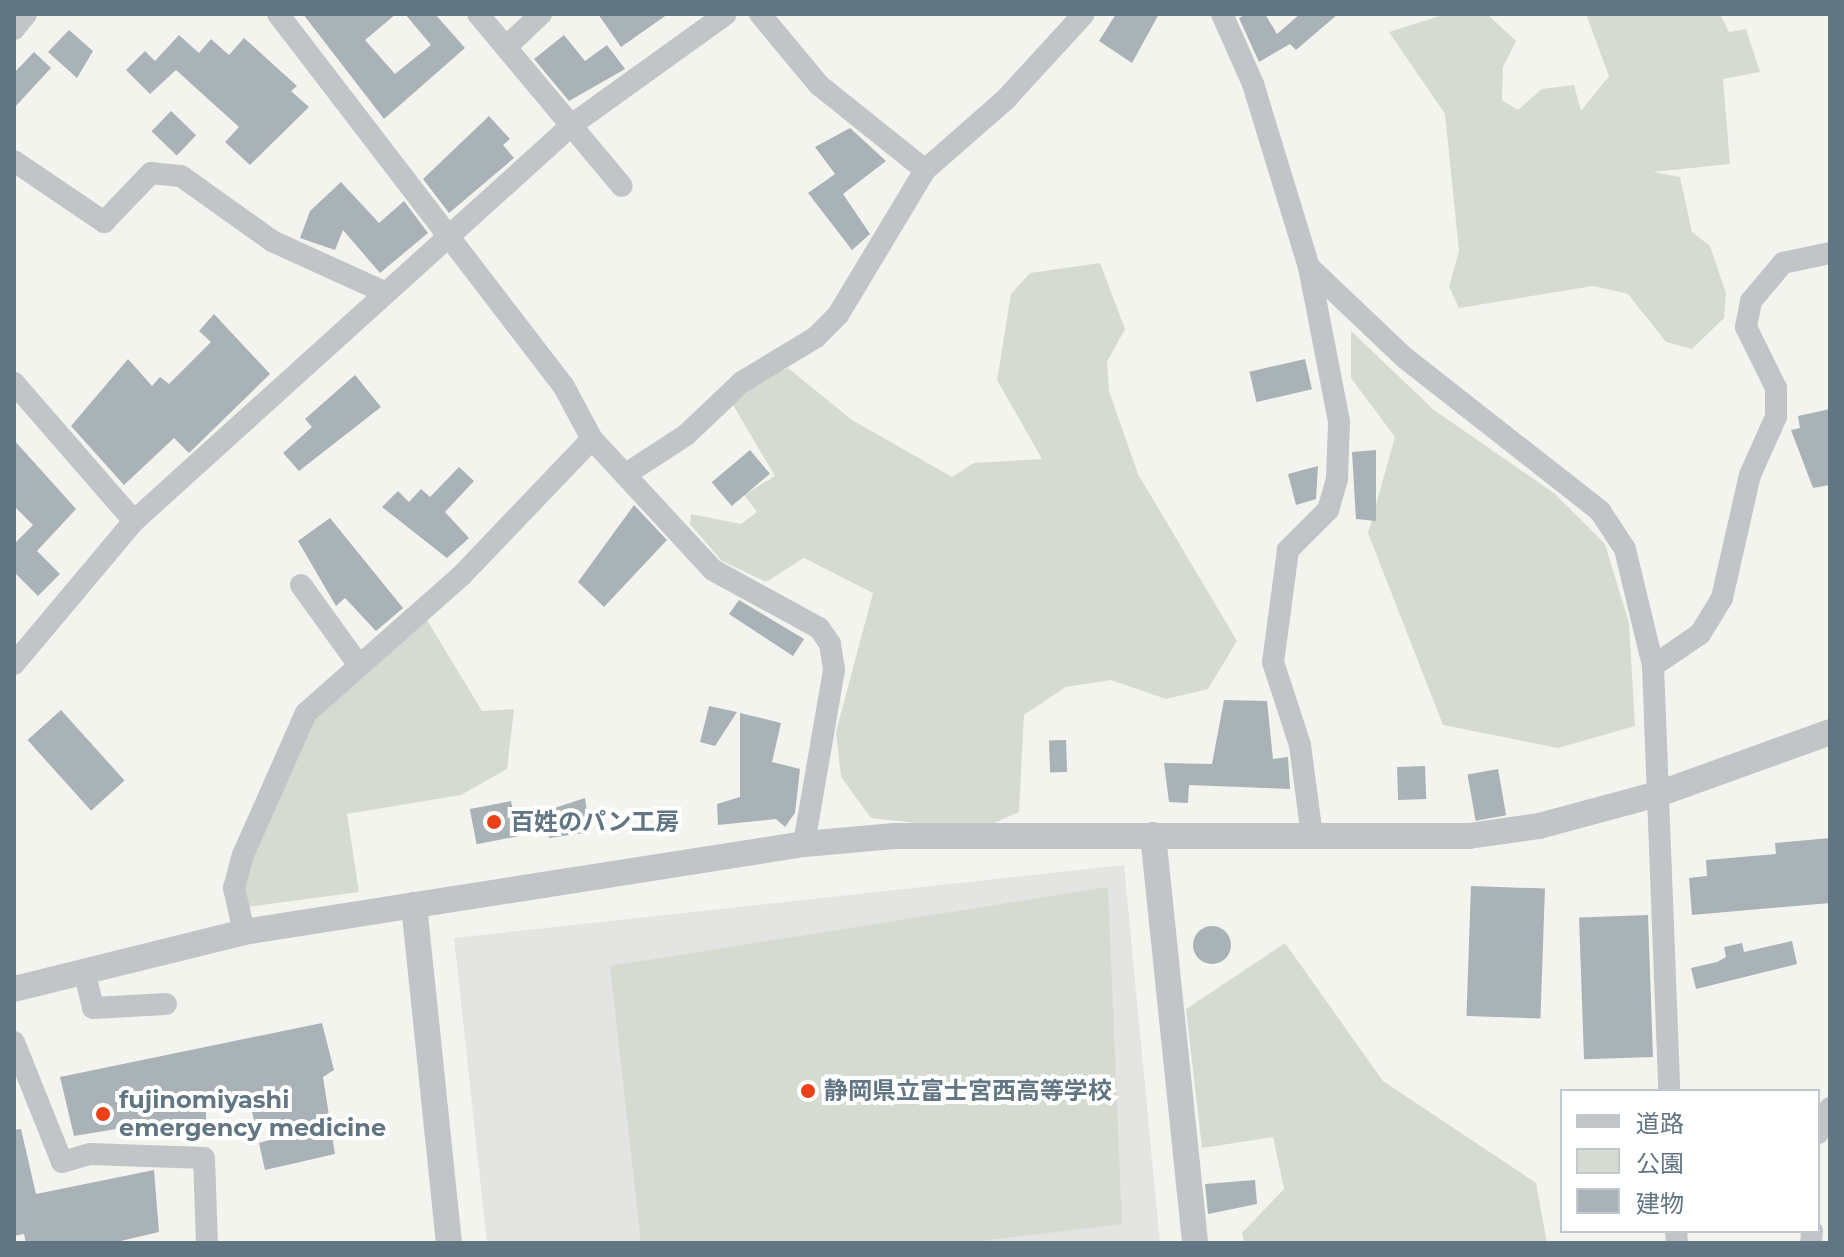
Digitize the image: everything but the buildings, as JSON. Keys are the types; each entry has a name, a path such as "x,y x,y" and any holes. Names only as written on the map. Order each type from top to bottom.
{"street":[{"path":"14,29 26,14"},
{"path":"278,14 563,385 592,439 713,570 819,628 830,644 834,670 804,844"},
{"path":"478,14 622,186"},
{"path":"506,47 541,14"},
{"path":"760,14 819,85 925,170"},
{"path":"626,474 686,435 742,382 816,337 838,315 925,170 1006,99 1084,14"},
{"path":"1222,14 1253,84 1309,267 1339,422 1337,479 1328,510 1288,550 1273,662 1300,745 1312,836"},
{"path":"14,664 134,521 573,124 715,18"},
{"path":"14,161 104,222 151,173 181,176 272,241 386,293"},
{"path":"1653,666 1700,634 1722,598 1750,475 1776,417 1776,388 1746,327 1751,301 1783,263 1830,253"},
{"path":"1309,267 1405,358 1600,511 1625,549 1653,666 1661,793 1669,1089"},
{"path":"14,383 134,521"},
{"path":"244,932 234,888 243,855 306,713 462,575 592,439"},
{"path":"301,585 358,664"},
{"path":"14,989 244,932 804,844 1153,835 1469,836 1539,826 1661,793 1830,732"},
{"path":"1153,835 1195,1243"},
{"path":"414,905 449,1243"},
{"path":"84,971 93,1008 166,1004"},
{"path":"14,1042 18,1065 62,1162 90,1154 204,1158 207,1243"},
{"path":"1820,1129 1830,1108"}],"shaded area":[{"name":"静岡県立富士宮西高等学校","path":"1124,865 1160,1243 487,1243 454,938"}],"green space":[{"path":"1446,14 1487,14 1516,41 1503,67 1502,100 1518,110 1542,89 1574,85 1581,111 1609,76 1586,14 1720,14 1729,32 1746,29 1760,72 1723,79 1730,164 1653,172 1680,177 1692,232 1710,246 1726,293 1724,318 1692,349 1666,342 1628,294 1593,286 1459,308 1449,287 1459,251 1445,114 1389,32"},
{"path":"1100,263 1125,329 1107,362 1109,391 1138,474 1237,641 1208,689 1166,699 1111,680 1066,687 1024,715 1019,812 978,830 871,818 841,777 836,732 873,593 804,558 766,582 722,561 690,524 691,514 741,524 757,512 744,495 775,476 733,405 763,379 788,368 852,420 952,477 974,463 1042,459 997,380 1011,294 1030,273"},
{"path":"1351,331 1434,410 1554,493 1605,544 1629,623 1635,726 1558,748 1443,725 1368,533 1395,437 1351,378"},
{"path":"427,620 482,711 514,709 507,769 461,795 347,814 359,892 247,907 242,888 258,840 312,718"},
{"name":"静岡県立富士宮西高等学校","path":"1108,887 1122,1224 965,1243 641,1243 610,966"},
{"path":"1285,943 1383,1081 1536,1183 1547,1243 1244,1243 1242,1233 1284,1189 1273,1137 1202,1148 1186,1009"}],"place":[{"name":"百姓のパン工房","path":"494,822"},
{"name":"静岡県立富士宮西高等学校","path":"808,1091"},
{"name":"fujinomiyashi emergency medicine","path":"103,1114"}]}
